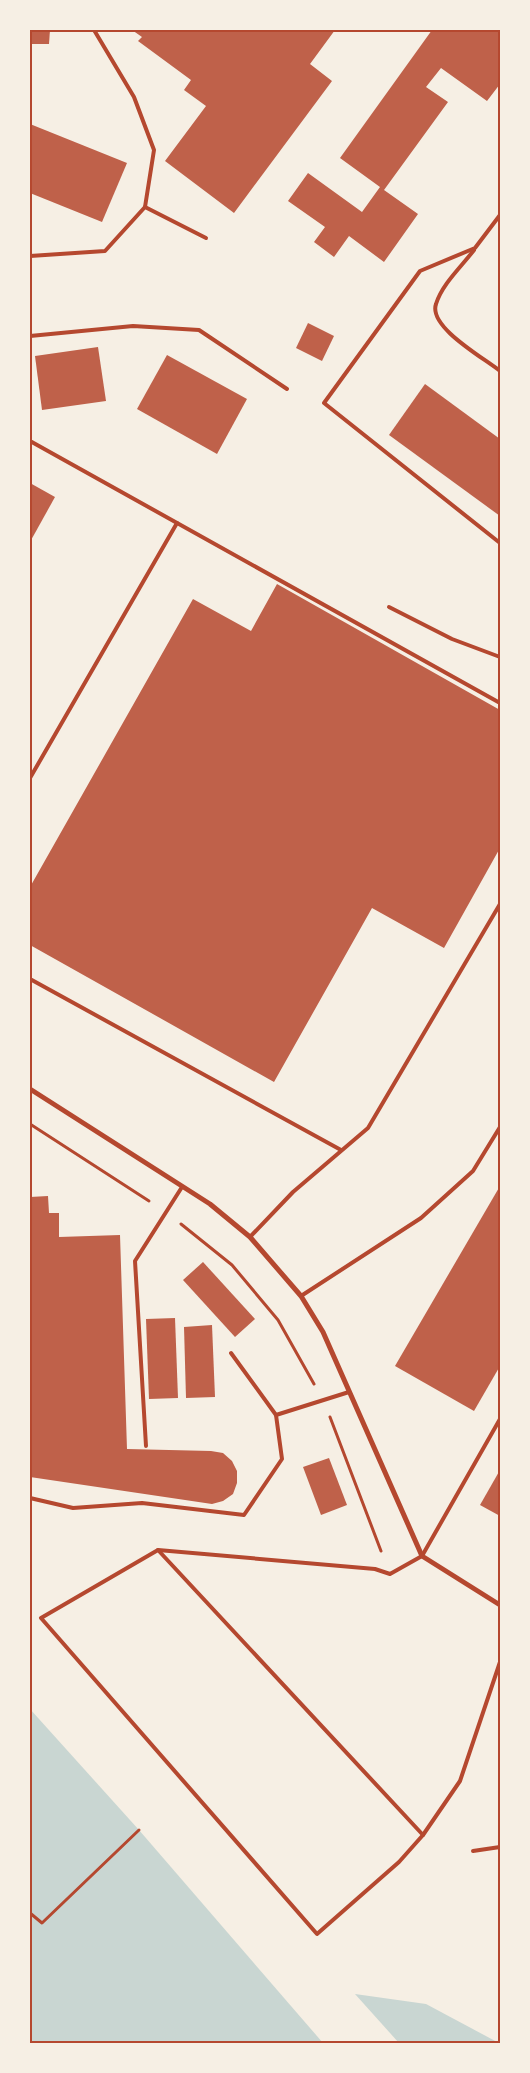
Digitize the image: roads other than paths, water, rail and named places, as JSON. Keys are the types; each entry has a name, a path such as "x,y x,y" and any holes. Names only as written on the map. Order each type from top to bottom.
{"street":[{"path":"30,1089 210,1204 250,1237 301,1296 323,1332 422,1556 500,1605"}],"lane":[{"path":"30,256 105,251 145,206 154,150 134,97 94,30"},
{"path":"145,206 206,238"},
{"path":"500,216 445,287 435,305 436,318 448,333 500,371"},
{"path":"476,248 420,271 324,403 500,543"},
{"path":"30,336 133,326 198,330 287,389"},
{"path":"30,441 500,703"},
{"path":"30,778 177,523"},
{"path":"389,607 452,639 500,657"},
{"path":"250,1237 292,1192 368,1128 500,904"},
{"path":"30,979 341,1150"},
{"path":"301,1296 421,1218 473,1170 500,1127"},
{"path":"146,1446 134,1262 182,1187"},
{"path":"30,1498 73,1508 142,1503 244,1515 282,1459 276,1415 231,1353"},
{"path":"276,1415 349,1392"},
{"path":"500,1419 422,1556 390,1574 375,1569 158,1550 41,1618 317,1934 399,1862 423,1835 460,1781 500,1662"},
{"path":"158,1550 423,1835"},
{"path":"473,1851 500,1846"}]}
